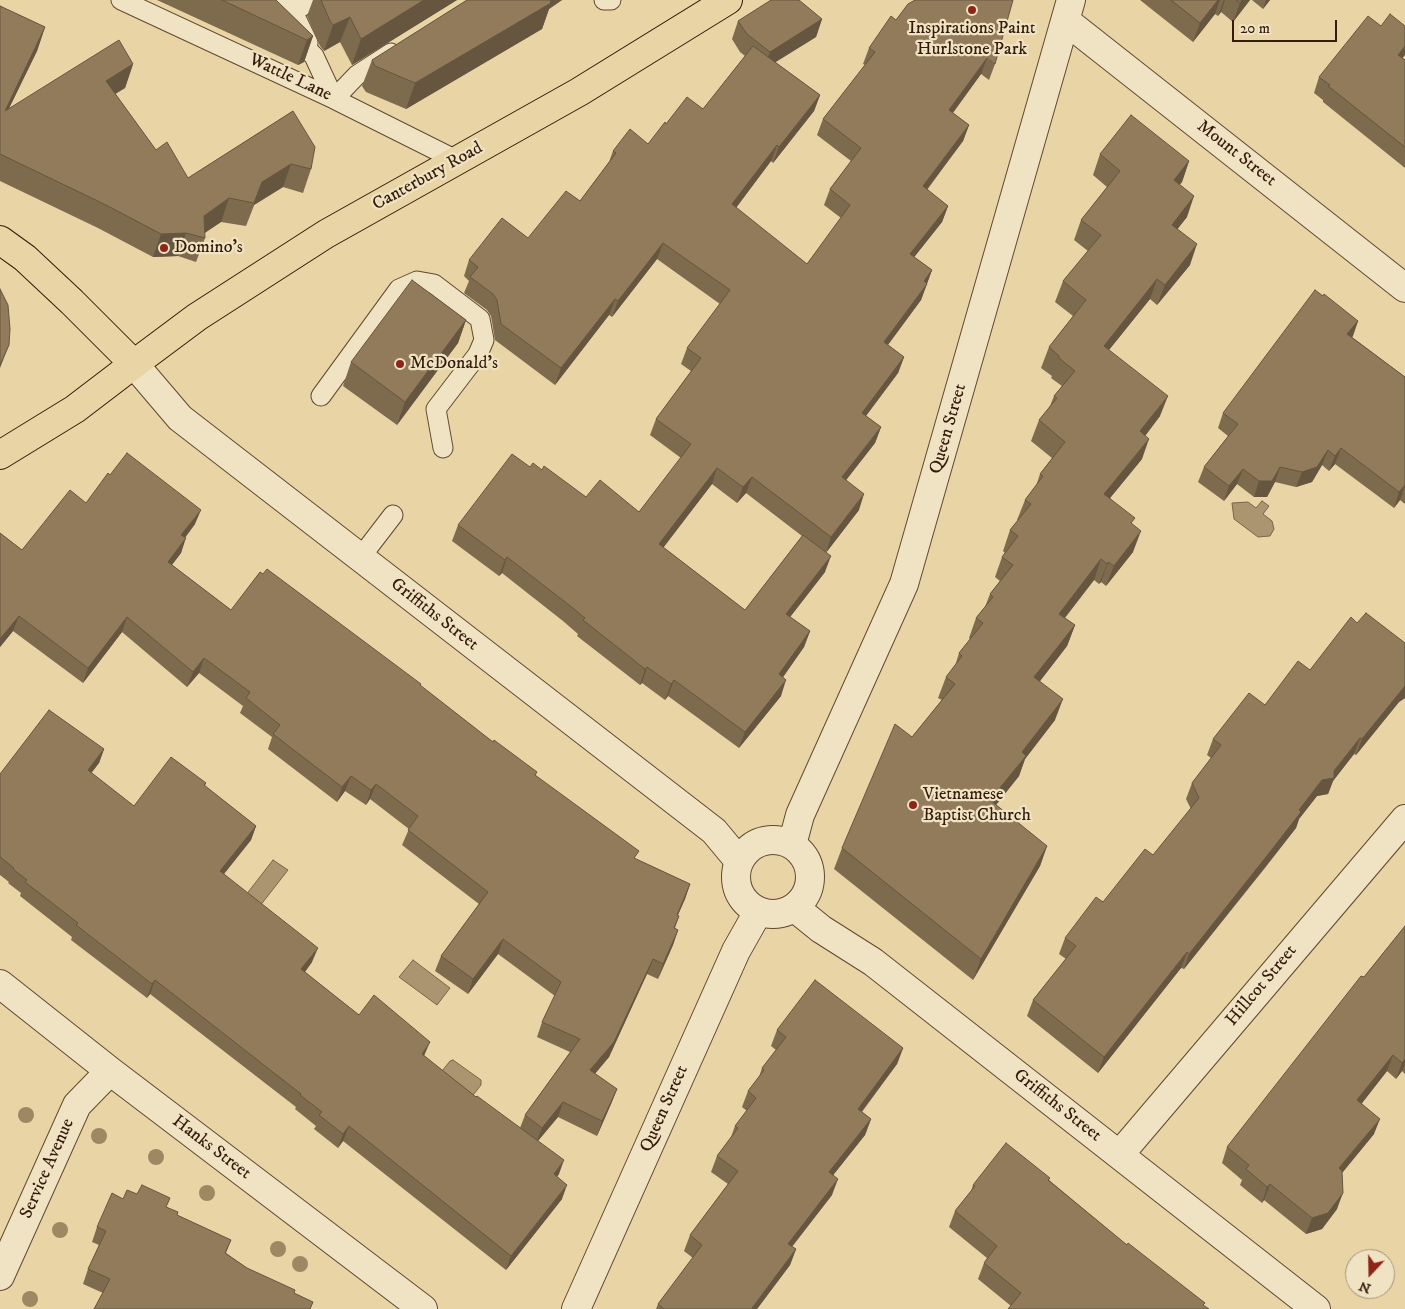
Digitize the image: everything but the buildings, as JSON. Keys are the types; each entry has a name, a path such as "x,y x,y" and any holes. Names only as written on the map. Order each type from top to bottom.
{"main road":[{"name":"Canterbury Road","path":"0,455 75,409 197,317 326,234 579,92 728,0"},
{"path":"0,240 25,258 134,364"}],"street":[{"name":"Mount Street","path":"1069,10 1405,288"},
{"name":"Queen Street","path":"792,845 800,816 904,584 1069,10"},
{"name":"Griffiths Street","path":"134,364 180,418 714,832 739,861"},
{"name":"Hillcot Street","path":"1120,1154 1405,819"},
{"path":"781,840 792,845 802,853 811,875 810,888 803,900 795,908 784,913 771,915 758,912 746,903 738,890 735,875 739,861 746,850 756,844 781,840"},
{"name":"Griffiths Street","path":"795,908 821,929 873,962 1316,1309"},
{"name":"Queen Street","path":"576,1309 736,951 758,912"},
{"name":"Hanks Street","path":"0,984 110,1071 423,1309"},
{"name":"Service Avenue","path":"0,1276 78,1104 110,1071"}],"lane":[{"name":"Wattle Lane","path":"121,0 334,99 458,161"},
{"path":"260,0 266,9 314,56"},
{"path":"312,0 290,6 334,99 357,75 405,45"},
{"path":"604,0 610,0"},
{"path":"321,396 400,289 416,281 434,284 480,319 484,340 478,354 436,409 443,448"},
{"path":"360,558 393,515"}],"shaded area":[{"path":"1262,501 1269,506 1263,514 1272,521 1274,529 1270,536 1258,537 1234,519 1232,503 1248,502 1256,508"},
{"path":"273,860 288,870 256,911 242,900"},
{"path":"413,960 450,988 437,1005 399,977"},
{"path":"453,1060 481,1080 481,1085 470,1099 438,1076 450,1061"}],"place":[{"name":"Inspirations Paint Hurlstone Park","path":"972,10"},
{"name":"Domino's","path":"164,248"},
{"name":"McDonald's","path":"400,364"},
{"name":"Vietnamese Baptist Church","path":"913,805"}]}
